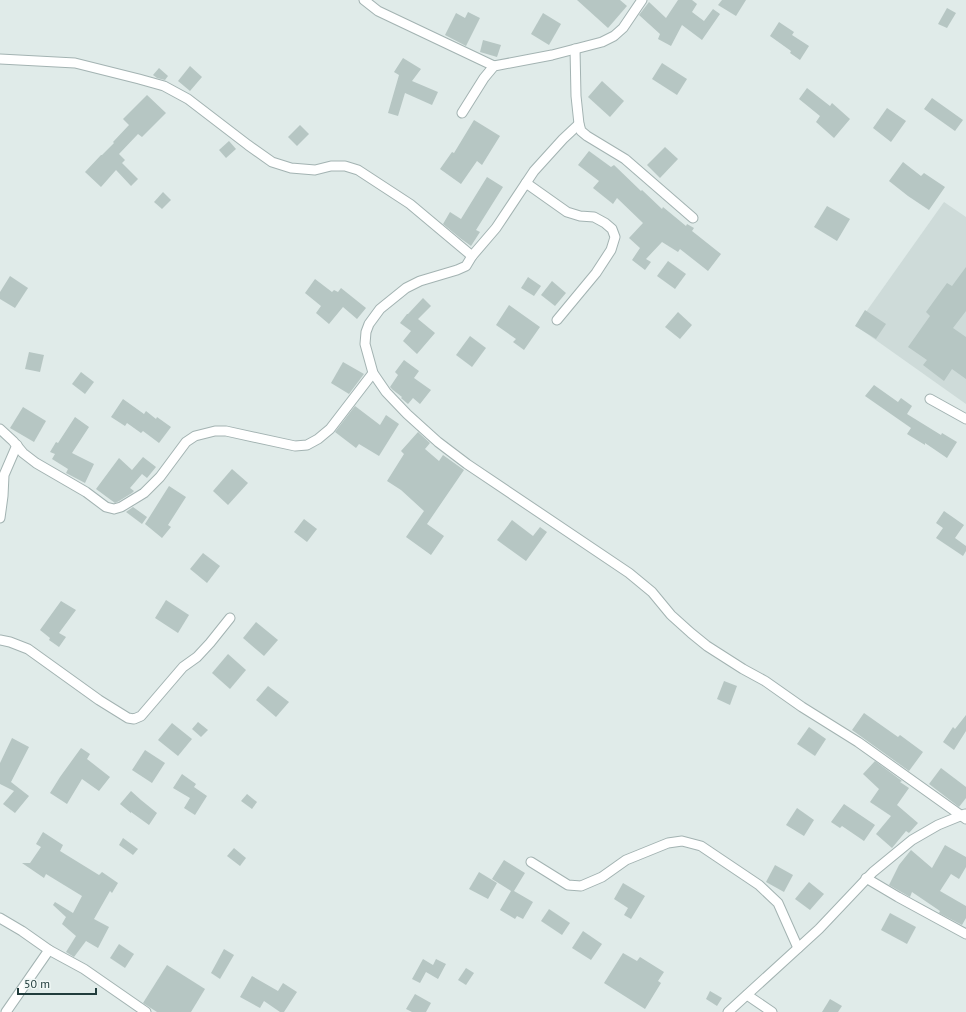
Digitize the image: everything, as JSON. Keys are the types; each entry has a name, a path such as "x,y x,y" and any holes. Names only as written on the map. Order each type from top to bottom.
{"street":[{"path":"364,0 378,11 494,66 552,55 602,42 614,36 623,28 640,1"},
{"path":"575,49 578,124 581,130 587,136 625,159 693,218"},
{"path":"0,59 75,63 164,86 188,100 272,162 291,168 314,170 331,166 345,166 358,170 410,204 472,256"},
{"path":"462,113 484,78 494,66"},
{"path":"578,124 534,171 496,228 472,256 466,266 420,281 406,288 380,309 369,324 366,332 365,344 373,373 386,392 407,414 438,442 467,464 629,573 652,592 671,615 707,646 765,681 802,707 858,742 964,816"},
{"path":"526,183 568,212 580,216 594,217 605,223 612,229 615,237 611,250 596,273 557,320"},
{"path":"0,428 23,453 36,463 86,492 106,507 114,509 121,507 144,493 160,477 186,442 195,436 215,431 226,431 295,446 307,444 318,439 330,429 373,373"},
{"path":"930,399 966,419"},
{"path":"0,518 4,475 17,445"},
{"path":"0,640 28,649 99,700 128,718 134,719 141,716 183,667 197,657 210,643 230,618"},
{"path":"728,1012 819,929 873,872 912,840 938,825 964,816"},
{"path":"531,862 568,885 581,886 602,877 626,860 668,843 682,841 701,846 759,885 778,902 798,948"},
{"path":"866,878 966,934"},
{"path":"0,918 49,950 84,969 146,1012"},
{"path":"6,1012 49,950"},
{"path":"746,995 772,1012"}],"shaded area":[{"path":"944,202 966,217 966,404 856,326"}],"building":[{"path":"577,0 620,0 627,6 608,28"},
{"path":"678,0 692,0 697,4 692,12 704,21 713,9 720,14 702,40 682,25 671,46 658,39 660,34 639,15 649,2 666,18"},
{"path":"722,0 746,0 736,16 718,5"},
{"path":"947,8 956,13 947,28 938,24"},
{"path":"468,12 480,18 466,46 445,35 456,13 465,18"},
{"path":"543,13 561,24 549,45 531,34"},
{"path":"779,22 794,32 792,35 809,46 800,60 790,53 791,51 770,36"},
{"path":"483,40 501,45 497,57 480,52"},
{"path":"403,58 421,69 412,81 438,92 432,105 405,93 398,116 388,113 399,75 394,72"},
{"path":"662,63 687,79 677,95 652,79"},
{"path":"190,66 202,77 190,91 178,81"},
{"path":"159,68 168,76 165,80 157,78 153,75"},
{"path":"602,81 624,101 610,117 588,97"},
{"path":"807,88 830,106 832,103 850,119 834,138 816,122 820,116 799,99"},
{"path":"147,95 166,113 142,137 138,134 119,154 125,160 122,163 138,179 131,186 116,170 101,187 85,172 114,143 113,142 129,125 123,119"},
{"path":"932,98 963,120 955,131 924,109"},
{"path":"887,108 906,121 891,142 873,128"},
{"path":"474,120 500,136 482,165 477,161 461,184 440,169 452,152 454,153"},
{"path":"300,125 309,134 297,146 288,137"},
{"path":"229,141 236,149 226,158 219,150"},
{"path":"665,147 678,159 660,178 647,165"},
{"path":"589,151 611,167 614,165 662,209 663,207 686,226 687,224 694,228 692,231 721,254 708,271 680,249 678,252 662,242 646,259 651,262 645,270 632,260 640,248 629,238 643,223 617,198 613,204 593,188 599,181 578,165"},
{"path":"903,162 921,176 924,173 945,187 929,210 889,181"},
{"path":"487,177 503,187 476,230 480,232 471,246 443,224 450,212 461,219"},
{"path":"163,192 171,200 162,209 154,202"},
{"path":"827,206 850,219 837,241 814,227"},
{"path":"668,261 686,274 675,289 657,276"},
{"path":"966,267 966,311 953,328 966,337 966,379 952,369 944,381 923,365 927,360 908,347 930,316 926,312 947,283 952,286"},
{"path":"10,276 28,288 15,308 0,299 0,292"},
{"path":"528,277 541,286 534,296 521,288"},
{"path":"315,279 332,292 334,290 338,292 341,288 366,308 357,319 343,307 329,324 316,313 321,306 305,293"},
{"path":"552,281 566,293 555,306 541,295"},
{"path":"423,298 431,306 418,319 435,333 417,354 403,341 411,331 400,323"},
{"path":"509,305 540,327 524,350 513,342 516,339 496,325"},
{"path":"865,310 886,324 876,339 855,326"},
{"path":"678,312 692,325 680,339 665,327"},
{"path":"470,336 486,348 472,367 456,355"},
{"path":"29,352 44,355 40,372 25,369"},
{"path":"404,360 419,371 414,378 431,390 420,404 413,398 408,404 390,387 398,375 395,372"},
{"path":"343,362 364,374 349,394 331,383"},
{"path":"81,372 94,382 85,394 72,384"},
{"path":"874,385 898,402 901,398 912,406 907,414 941,435 942,433 957,442 947,458 925,443 925,445 907,434 911,428 865,396"},
{"path":"123,399 144,414 146,411 156,419 157,417 171,427 159,443 143,431 141,433 127,423 125,426 111,417"},
{"path":"355,406 380,425 386,415 399,424 379,456 359,444 356,448 335,432"},
{"path":"23,407 46,421 34,442 10,428"},
{"path":"75,417 89,427 72,453 94,464 85,483 66,473 68,469 52,459 55,454 50,452 56,442 58,443"},
{"path":"418,432 430,443 425,449 439,461 443,455 464,470 427,524 444,536 431,555 406,537 424,511 401,490 387,481 404,454 401,451"},
{"path":"143,457 156,467 147,478 142,474 130,488 134,491 132,493 115,503 96,489 119,458 132,470"},
{"path":"232,469 248,483 228,505 213,491"},
{"path":"169,486 186,497 168,525 171,527 162,538 145,524"},
{"path":"133,507 147,517 142,524 126,512"},
{"path":"944,511 964,525 955,538 966,546 966,551 963,556 936,538 943,528 936,523"},
{"path":"304,519 317,529 307,542 294,532"},
{"path":"512,520 533,536 540,527 547,532 526,561 497,540"},
{"path":"203,553 220,566 207,583 190,569"},
{"path":"166,600 189,615 178,633 155,618"},
{"path":"61,601 76,610 59,633 66,637 59,647 49,640 50,638 40,630"},
{"path":"256,622 278,640 264,656 243,638"},
{"path":"228,654 246,670 230,689 212,673"},
{"path":"724,681 737,686 730,705 717,699"},
{"path":"268,686 289,702 276,717 256,700"},
{"path":"864,713 898,737 900,735 923,752 909,771 852,730"},
{"path":"966,715 966,731 954,750 943,742 953,727 955,729"},
{"path":"198,722 208,730 201,737 192,729"},
{"path":"172,723 192,739 178,756 158,740"},
{"path":"809,727 826,739 815,756 797,744"},
{"path":"12,738 29,747 11,782 29,796 15,813 3,804 14,791 0,784 0,763"},
{"path":"81,748 90,754 87,759 110,777 99,791 82,779 67,804 50,793"},
{"path":"145,750 165,763 152,783 132,770"},
{"path":"875,761 909,788 897,805 918,823 909,833 906,831 892,848 876,834 891,816 870,802 879,789 863,774"},
{"path":"941,768 966,787 966,798 959,807 929,784"},
{"path":"182,774 196,784 194,787 207,796 195,815 184,808 190,798 173,788"},
{"path":"131,791 157,813 149,825 120,804"},
{"path":"247,794 257,802 252,809 241,801"},
{"path":"844,804 875,825 864,841 842,826 840,828 831,822"},
{"path":"797,808 814,820 804,836 786,825"},
{"path":"43,832 63,845 60,851 99,875 102,872 118,883 112,893 110,891 94,919 109,927 98,948 86,941 74,957 66,952 76,936 62,924 66,917 53,905 55,902 73,913 82,896 46,874 44,878 22,863 30,863 41,847 36,844"},
{"path":"123,838 138,849 133,855 119,845"},
{"path":"945,845 966,857 966,867 959,879 951,874 940,891 966,906 966,918 962,925 939,913 940,911 912,892 910,897 889,885 899,865 911,850 932,868"},
{"path":"234,848 246,858 240,866 227,856"},
{"path":"504,860 525,873 514,891 533,902 523,919 517,916 515,919 500,910 511,891 492,879"},
{"path":"775,865 793,875 784,892 766,882"},
{"path":"479,872 497,883 488,899 469,889"},
{"path":"809,882 824,894 810,910 795,899"},
{"path":"623,883 645,896 631,919 624,915 628,908 614,899"},
{"path":"549,909 570,923 562,935 541,921"},
{"path":"890,913 916,927 907,944 881,930"},
{"path":"583,931 602,944 591,960 572,948"},
{"path":"119,944 134,954 125,968 110,958"},
{"path":"224,949 234,955 220,979 211,973"},
{"path":"623,953 637,961 640,957 664,972 658,981 661,983 645,1009 604,983"},
{"path":"423,959 433,965 436,959 446,964 438,979 426,972 420,983 412,979"},
{"path":"167,965 205,989 191,1012 157,1012 143,1003"},
{"path":"466,968 474,973 466,985 458,980"},
{"path":"252,976 278,991 283,983 297,992 284,1012 280,1012 264,1001 260,1008 240,997"},
{"path":"710,991 722,998 717,1006 706,999"},
{"path":"415,994 431,1003 426,1012 412,1012 406,1009"},
{"path":"830,999 842,1006 838,1012 822,1012"}]}
